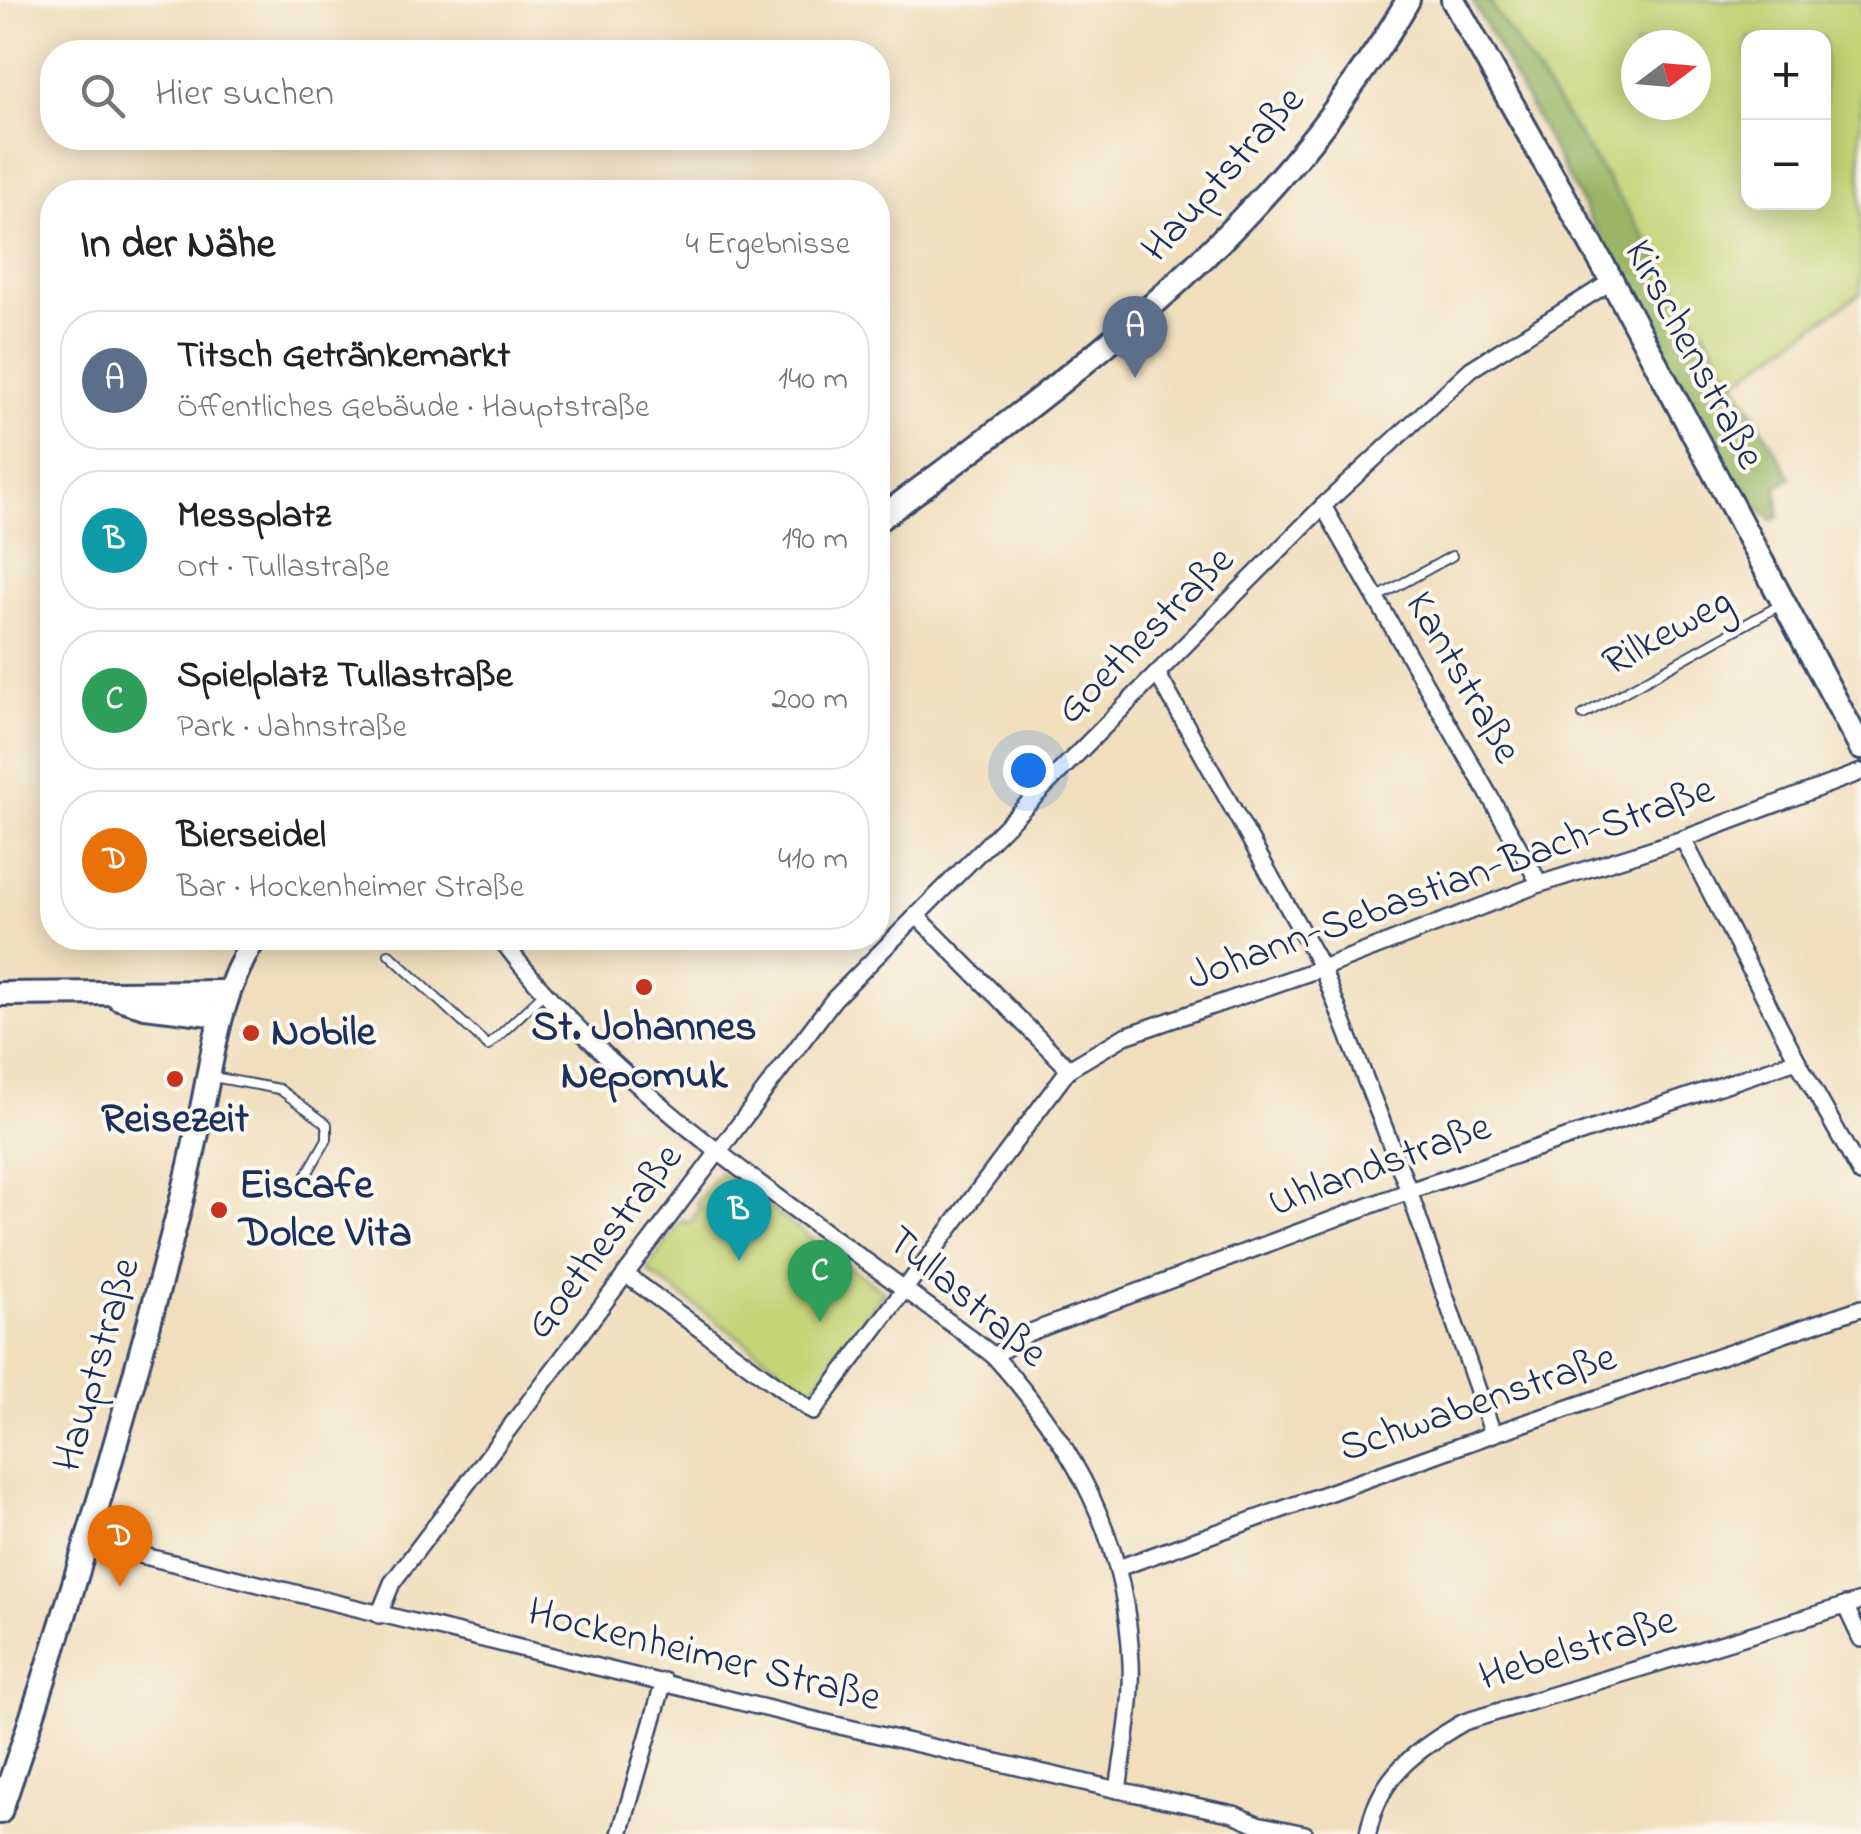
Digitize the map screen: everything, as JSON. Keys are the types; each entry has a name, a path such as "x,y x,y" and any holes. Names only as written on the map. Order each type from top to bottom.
{"street":[{"name":"Hauptstraße","path":"890,511 1113,341 1226,238 1313,140 1408,0"},
{"name":"Kirschenstraße","path":"1453,0 1612,280 1861,748"},
{"name":"Goethestraße","path":"890,942 1323,506 1471,369 1612,280"},
{"name":"Kantstraße","path":"1323,506 1540,884"},
{"path":"1158,674 1322,968 1408,1191 1493,1434"},
{"name":"Johann-Sebastian-Bach-Straße","path":"1069,1069 1125,1036 1322,968 1540,884 1683,840 1861,772"},
{"path":"1683,840 1861,1174"},
{"path":"626,1274 813,1412 1069,1069 916,915"},
{"name":"Hauptstraße","path":"0,1812 87,1542 176,1223 219,1016 249,950"},
{"name":"Tullastraße","path":"510,950 544,993 616,1065 717,1151 994,1356 1030,1396 1080,1472 1100,1512 1118,1568 1132,1664 1118,1790"},
{"name":"Goethestraße","path":"379,1615 392,1583 717,1151 834,999 882,950"},
{"path":"0,994 227,992"},
{"path":"111,995 145,1006 219,1016"},
{"name":"Uhlandstraße","path":"994,1356 1028,1333 1408,1191 1798,1060"},
{"name":"Schwabenstraße","path":"1118,1568 1861,1308"},
{"name":"Hockenheimer Straße","path":"87,1542 379,1615 664,1680 810,1719 1234,1814 1257,1824 1304,1834"},
{"path":"1853,1603 1861,1638"},
{"name":"Hebelstraße","path":"1368,1834 1386,1782 1430,1742 1464,1722 1853,1603"},
{"path":"620,1834 664,1680"}],"lane":[{"path":"1376,598 1452,556"},
{"name":"Rilkeweg","path":"1583,715 1782,604"},
{"path":"389,954 488,1046 544,993"},
{"path":"208,1076 278,1089 326,1122 326,1139 307,1174"}],"green space":[{"path":"1472,0 1861,0 1861,293 1737,380 1621,275"},
{"path":"1472,0 1488,0 1720,356 1791,478 1777,487 1779,517 1772,520 1739,493"},
{"path":"720,1172 884,1292 812,1391 649,1272 648,1268 683,1220 689,1224 700,1208 696,1203"}],"place":[{"name":"Titsch Getränkemarkt","path":"1135,378"},
{"name":"St. Johannes Nepomuk","path":"644,987"},
{"name":"Nobile","path":"251,1033"},
{"name":"Reisezeit","path":"175,1079"},
{"name":"Eiscafe Dolce Vita","path":"219,1210"},
{"name":"Messplatz","path":"739,1261"},
{"name":"Spielplatz Tullastraße","path":"820,1322"},
{"name":"Bierseidel","path":"120,1587"}]}
